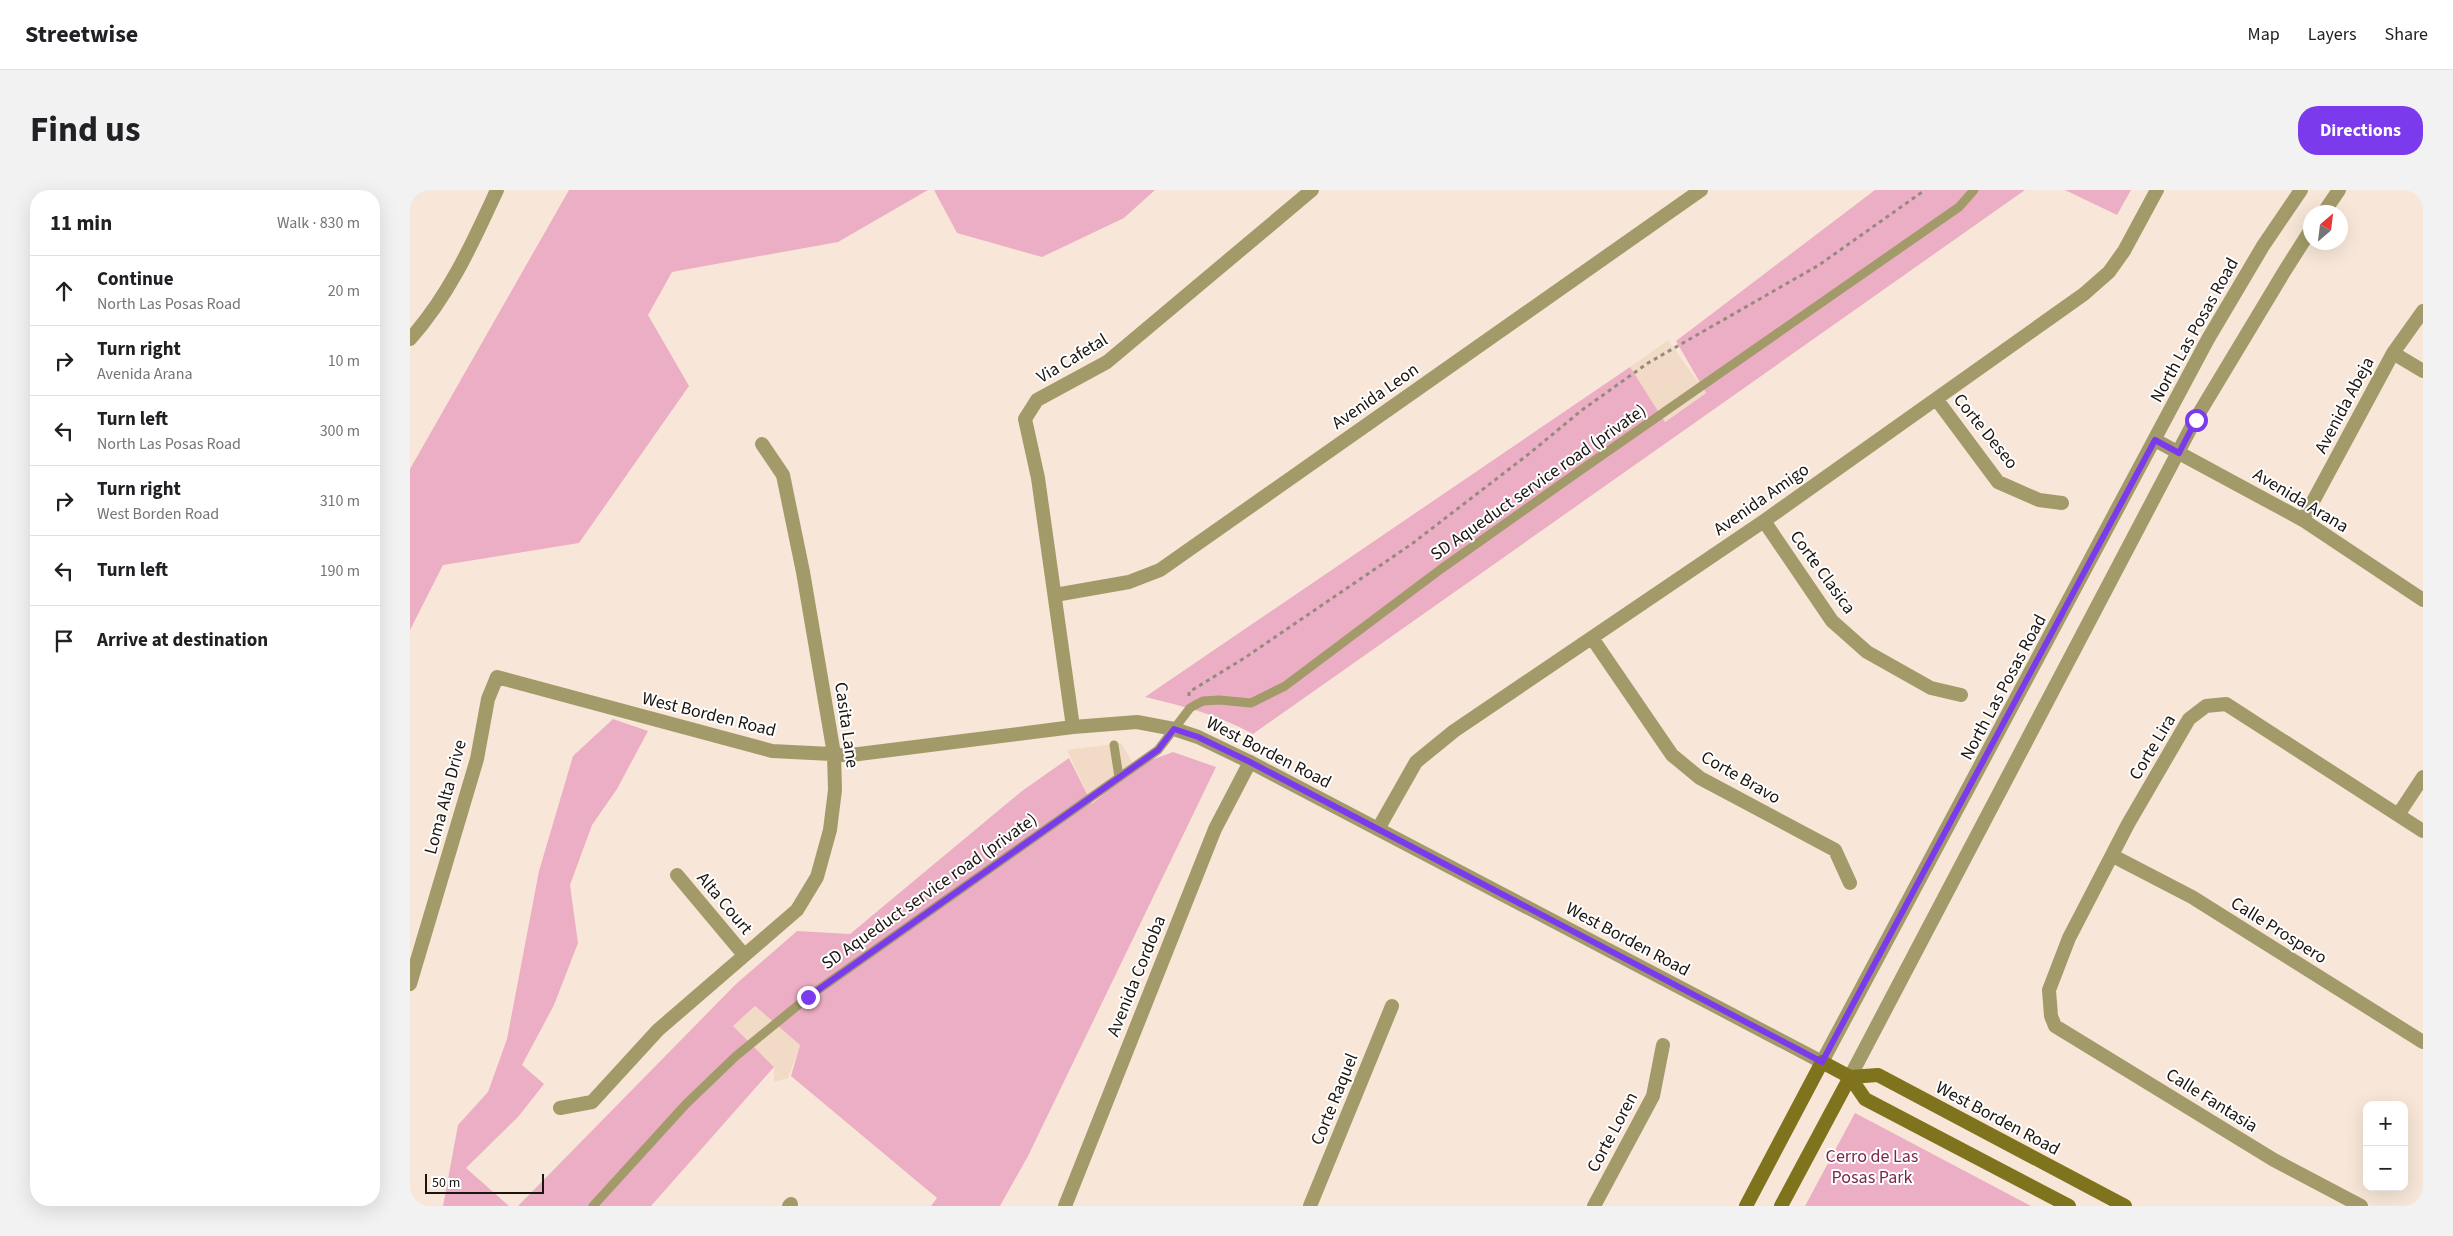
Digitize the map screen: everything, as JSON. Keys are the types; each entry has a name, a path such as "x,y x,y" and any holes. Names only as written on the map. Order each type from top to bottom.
{"main road":[{"name":"West Borden Road","path":"1822,1062 1850,1077 1865,1100 2069,1206"},
{"name":"North Las Posas Road","path":"1746,1206 1822,1062"},
{"name":"West Borden Road","path":"1850,1077 1878,1076 2124,1206"},
{"path":"1781,1206 1850,1077"}],"street":[{"path":"410,339 429,318 470,247 497,190"},
{"name":"Via Cafetal","path":"1073,727 1038,478 1025,419 1037,400 1108,362 1312,190"},
{"name":"Avenida Leon","path":"1055,595 1129,582 1160,570 1701,190"},
{"name":"Avenida Amigo","path":"1378,829 1416,762 1454,731 1764,521 2084,294 2109,272 2124,252 2157,190"},
{"name":"North Las Posas Road","path":"1822,1062 2234,294 2301,190"},
{"path":"2329,205 2339,190"},
{"path":"1850,1077 2179,453 2256,318 2303,243"},
{"name":"Avenida Abeja","path":"2303,520 2393,353 2423,310"},
{"path":"2393,353 2423,371"},
{"name":"Corte Deseo","path":"1937,400 1998,482 2039,500 2062,503"},
{"name":"Avenida Arana","path":"2155,440 2303,520 2423,600"},
{"name":"Casita Lane","path":"560,1108 592,1102 658,1030 797,910 817,877 830,830 835,790 834,754 803,572 783,475 762,444"},
{"name":"Corte Clasica","path":"1764,521 1832,621 1867,652 1931,688 1961,696"},
{"name":"Corte Bravo","path":"1592,638 1672,756 1700,778 1835,850 1850,883"},
{"name":"West Borden Road","path":"497,677 772,750 851,755 1073,727 1137,722 1174,729 1198,737 1250,762 1822,1062"},
{"name":"Loma Alta Drive","path":"410,984 477,759 488,699 497,677"},
{"name":"Corte Lira","path":"2050,1016 2049,990 2069,938 2128,824 2189,719 2206,706 2226,704 2423,831"},
{"name":"Avenida Cordoba","path":"1065,1206 1215,829 1250,762"},
{"path":"2398,815 2423,777"},
{"name":"Calle Prospero","path":"2113,856 2192,898 2423,1042"},
{"name":"Alta Court","path":"677,875 744,955"},
{"name":"Corte Raquel","path":"1310,1206 1392,1006"},
{"name":"Calle Fantasia","path":"2050,1016 2055,1026 2274,1160 2361,1206"},
{"name":"Corte Loren","path":"1594,1206 1654,1096 1663,1045"}],"lane":[{"name":"SD Aqueduct service road (private)","path":"593,1206 686,1104 736,1056 808,997 1158,750 1190,708 1203,701 1219,700 1251,703 1285,686 1538,500 1959,207 1974,190"},
{"path":"1114,745 1119,777"}],"path":[{"path":"1195,705 1189,701 1189,692 1246,657 1413,543 1530,453 1582,410 1648,363 1819,265 1925,190"}],"shaded area":[{"path":"1668,340 1706,393 1664,422 1630,367"},
{"path":"1121,743 1138,772 1092,804 1067,750"},
{"path":"755,1006 800,1045 788,1078 774,1082 774,1067 733,1026"}],"green space":[{"path":"569,190 928,190 838,242 672,272 648,315 689,386 579,543 443,565 410,630 410,469"},
{"path":"934,190 1155,190 1124,218 1042,257 957,233"},
{"path":"1875,190 2025,190 1253,734 1227,721 1145,697 1630,367 1665,422 1706,393 1676,341"},
{"path":"2065,190 2131,190 2117,215"},
{"path":"613,719 648,731 617,789 592,825 570,885 578,943 554,1005 522,1065 544,1084 518,1117 466,1168 509,1206 443,1206 458,1125 488,1092 507,1039 539,871 573,756"},
{"path":"1173,752 1216,767 1028,1156 1000,1206 931,1206 937,1198 791,1076 800,1045 755,1006 733,1026 774,1067 651,1206 518,1206 736,984 797,931 850,934 1022,791 1069,758 1092,804 1137,765"},
{"name":"Cerro de Las Posas Park","path":"1855,1113 2031,1206 1805,1206"}],"route":[{"path":"808,997 1158,750 1174,729 1198,737 1250,762 1822,1062 2002,729 2155,440 2179,453 2196,420"}]}
